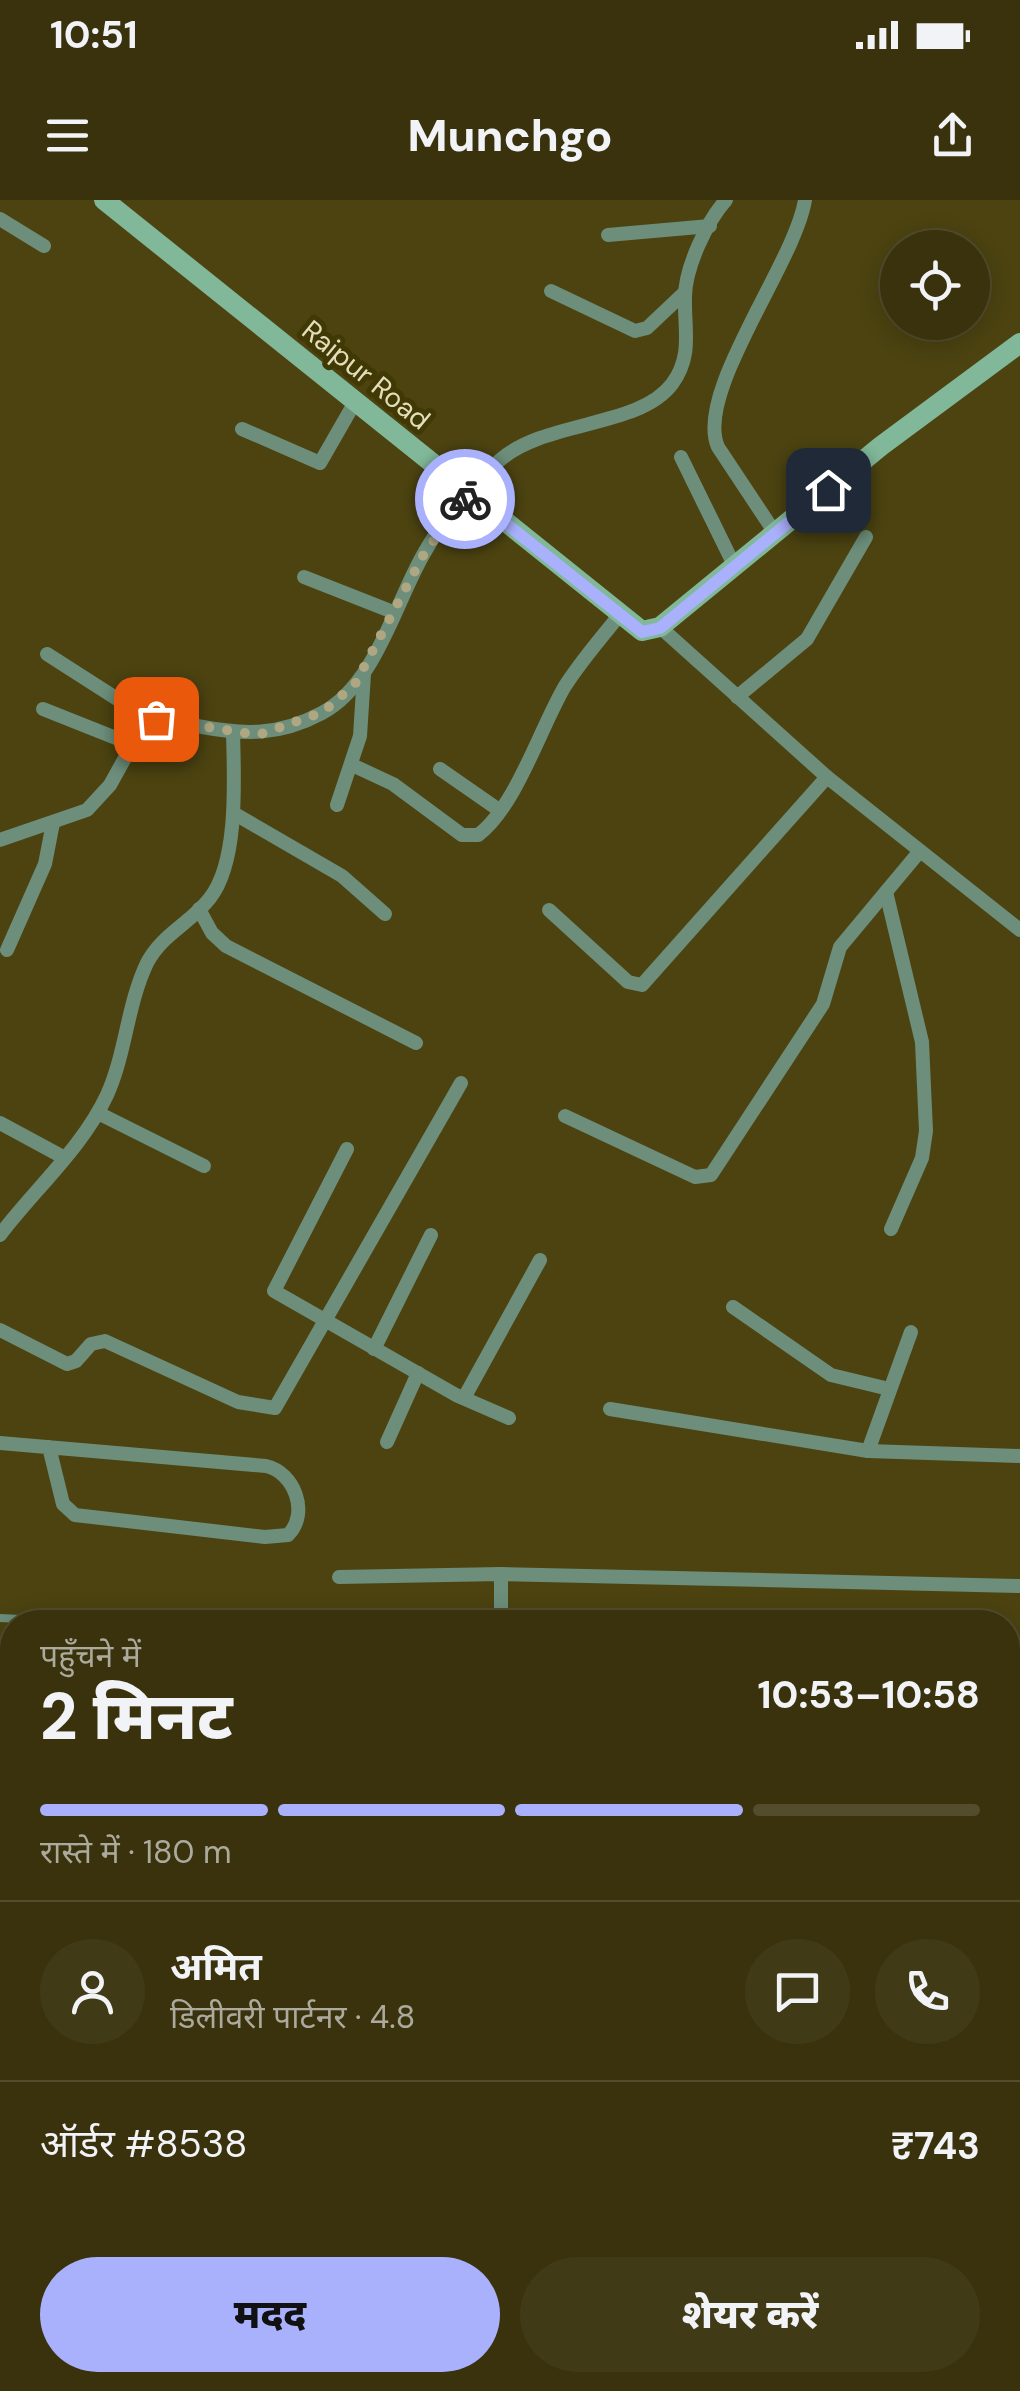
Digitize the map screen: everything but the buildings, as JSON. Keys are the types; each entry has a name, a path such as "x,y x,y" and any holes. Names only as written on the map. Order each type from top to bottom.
{"main road":[{"name":"Raipur Road","path":"104,200 618,617 642,632 660,628"},
{"path":"660,628 881,446 1020,343"}],"street":[{"path":"47,654 150,720 233,733 267,734 323,712 355,684 425,552 501,459 524,444 643,405 670,387 687,355 684,293 710,226 726,200"},
{"path":"775,534 718,446 714,432 733,354 776,278 805,200"},
{"path":"0,219 44,246"},
{"path":"608,235 710,226"},
{"path":"551,291 635,331 647,328 684,293"},
{"path":"242,429 320,462 327,458 355,402"},
{"path":"680,457 735,567"},
{"path":"737,697 806,639 866,537"},
{"path":"304,577 393,612"},
{"path":"352,764 393,784 462,835 478,835 498,810 564,688 618,617"},
{"path":"660,628 827,778 1020,930"},
{"path":"337,805 360,736 364,669"},
{"path":"43,709 131,744"},
{"path":"0,840 54,823 97,802 142,725 150,720"},
{"path":"0,1235 98,1112 120,1062 146,965 164,938 199,909 218,885 235,814 233,733"},
{"path":"440,769 498,810"},
{"path":"549,910 628,982 642,985 827,778"},
{"path":"235,814 342,876 386,914"},
{"path":"7,950 46,864 54,823"},
{"path":"564,1116 694,1177 711,1175 824,1004 840,948 920,851"},
{"path":"886,892 922,1042 926,1131 922,1158 891,1229"},
{"path":"199,909 212,933 226,946 416,1043"},
{"path":"0,1330 67,1364 76,1361 91,1344 105,1341 238,1402 268,1410 280,1404 461,1082"},
{"path":"98,1112 204,1166"},
{"path":"0,1123 63,1157"},
{"path":"346,1148 273,1288 275,1293 464,1398 509,1418"},
{"path":"374,1349 431,1234"},
{"path":"464,1398 540,1260"},
{"path":"734,1307 831,1375 889,1389"},
{"path":"868,1451 911,1332"},
{"path":"387,1442 418,1373"},
{"path":"610,1409 868,1451 1020,1456"},
{"path":"0,1443 49,1447 277,1468 294,1488 297,1520 288,1534 265,1537 75,1515 63,1504 49,1447"},
{"path":"339,1576 501,1574 1020,1586"},
{"path":"501,1574 501,1610"}],"way so far":[{"path":"156,719 258,735 323,712 340,700 370,658 425,552 465,499"}],"route":[{"path":"465,499 469,494 632,628 642,632 660,628 828,490"}]}
